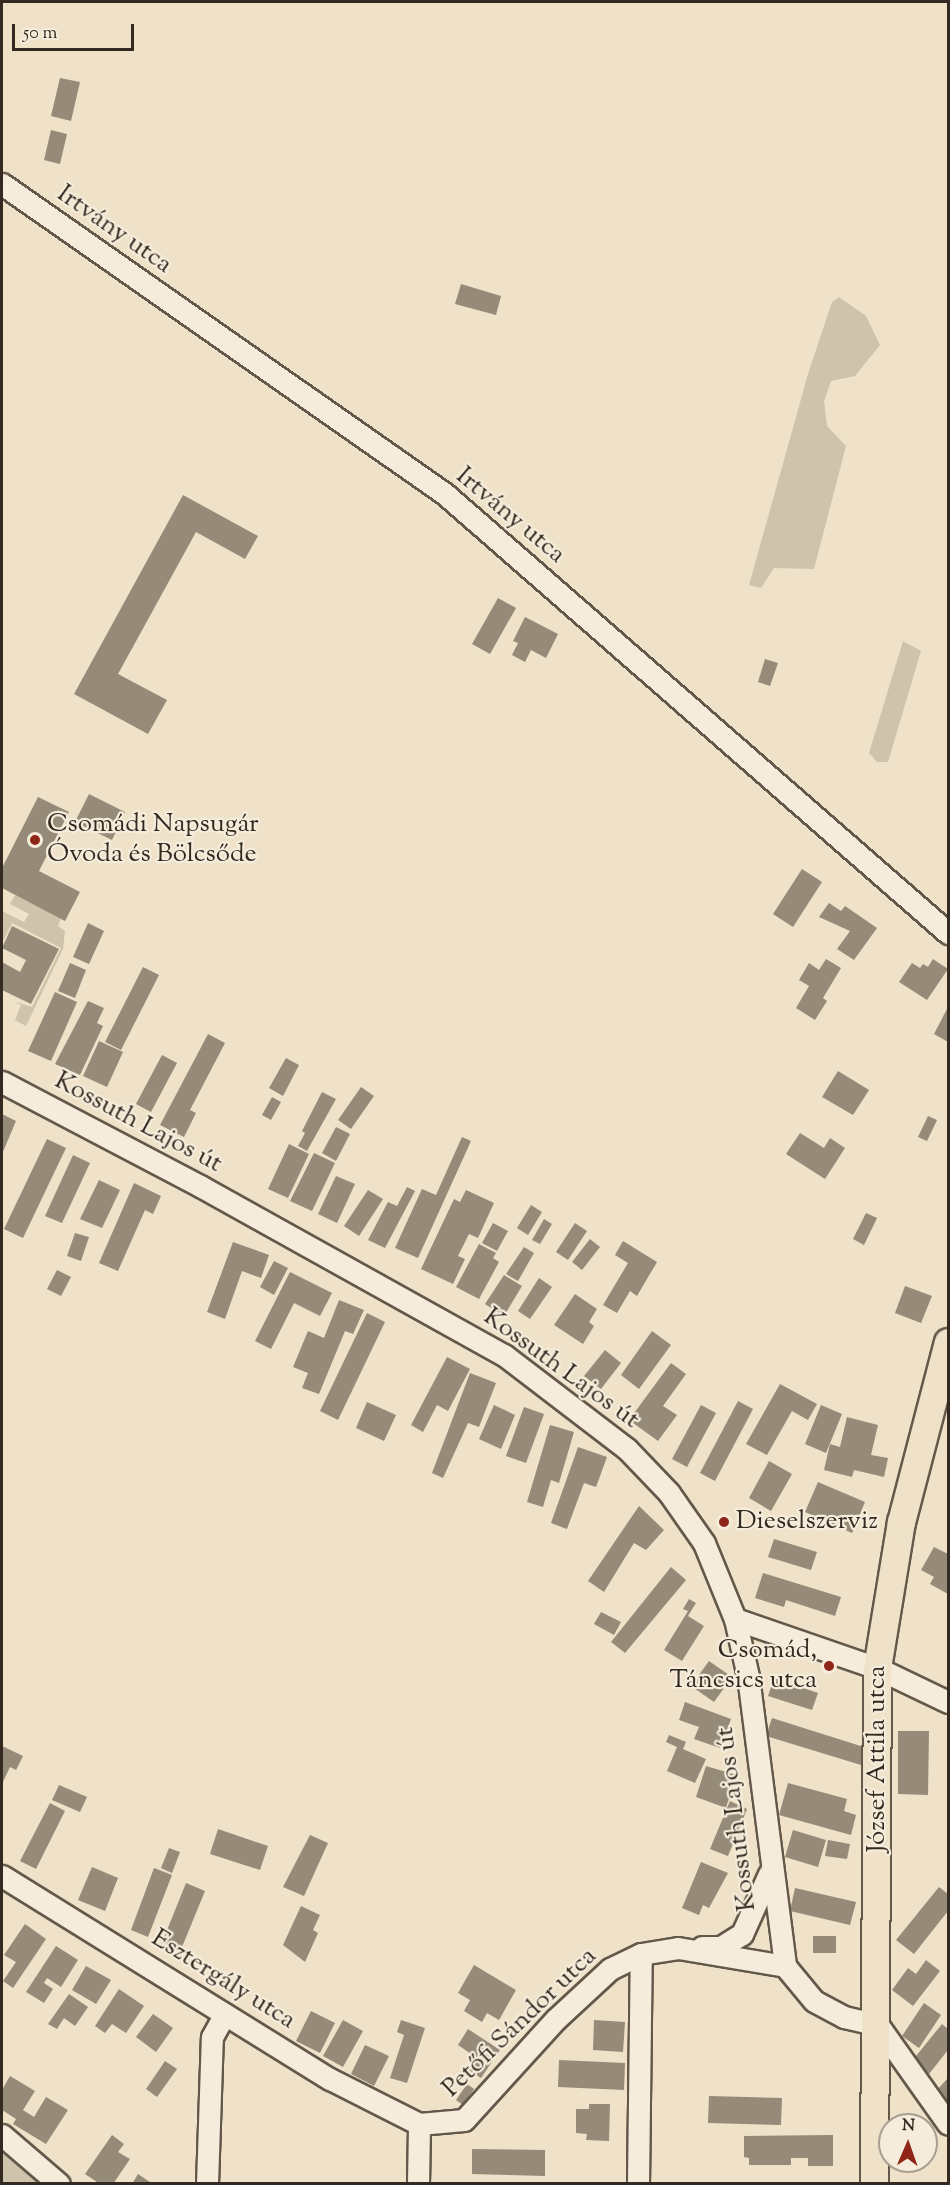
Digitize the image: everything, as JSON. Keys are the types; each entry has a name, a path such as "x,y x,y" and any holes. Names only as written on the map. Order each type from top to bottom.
{"main road":[{"name":"József Attila utca","path":"874,2184 878,2025 877,1668 901,1522 948,1342"}],"street":[{"name":"Irtvány utca","path":"2,184 445,494 948,933"},
{"name":"Kossuth Lajos út","path":"2,1082 450,1323 504,1355 567,1400 627,1449 669,1493 704,1543 735,1619 748,1676 770,1870 785,1966"},
{"path":"735,1619 877,1668 948,1702"},
{"name":"Petőfi Sándor utca","path":"419,2124 464,2120 556,2019 610,1969 641,1954 678,1948 721,1947 742,1934 756,1909 770,1870"},
{"name":"Esztergály utca","path":"2,1876 330,2079 419,2124"},
{"name":"Petőfi Sándor utca","path":"678,1948 785,1966"},
{"path":"638,2184 641,1954"},
{"path":"785,1966 814,2001 844,2017 878,2025 948,2124"},
{"path":"207,2184 212,2037 225,2014"},
{"path":"418,2184 419,2124"},
{"path":"2,2135 59,2184"}],"shaded area":[{"path":"839,297 866,316 880,345 855,376 831,381 824,401 827,426 846,446 814,569 774,568 761,588 749,585 808,374 832,302"},
{"path":"903,641 921,651 888,762 877,762 869,753"},
{"path":"15,895 61,918 58,926 65,931 63,949 26,1026 15,1020 21,1005 13,1001 32,1007 61,948 12,923 2,943 2,911 24,922 29,914 10,904"},
{"path":"2,2146 10,2152 38,2183 2,2183"}],"building":[{"path":"60,78 80,82 71,121 51,116"},
{"path":"51,130 67,134 60,164 44,160"},
{"path":"461,284 501,296 496,315 455,304"},
{"path":"183,495 258,536 245,559 196,532 118,674 167,700 148,734 74,694"},
{"path":"498,598 516,608 490,654 472,644"},
{"path":"525,617 558,634 546,658 531,650 525,662 512,655 518,643 513,641"},
{"path":"765,659 778,663 770,686 758,682"},
{"path":"89,794 125,812 112,840 75,822"},
{"name":"Csomádi Napsugár Óvoda és Bölcsőde","path":"38,797 69,812 39,871 80,892 65,921 2,888 2,868"},
{"path":"802,869 822,882 793,927 773,914"},
{"path":"829,903 841,911 845,906 877,928 854,960 837,949 850,931 819,917"},
{"path":"88,923 104,931 89,964 73,957"},
{"path":"12,926 59,949 31,1004 2,990 2,962 20,972 26,960 2,948"},
{"path":"826,959 841,968 823,998 827,1001 815,1020 796,1008 809,986 799,980 809,963 819,970"},
{"path":"933,959 948,969 927,1000 899,982 912,963 920,968 923,964 928,967"},
{"path":"70,963 86,970 75,998 58,991"},
{"path":"143,967 159,975 121,1050 105,1042"},
{"path":"55,992 77,1002 51,1061 28,1051"},
{"path":"88,1001 104,1008 97,1023 103,1026 80,1075 55,1064"},
{"path":"948,1007 948,1042 934,1034"},
{"path":"208,1034 225,1043 190,1110 196,1113 184,1137 160,1125"},
{"path":"99,1041 123,1052 107,1087 83,1076"},
{"path":"162,1055 177,1063 151,1112 136,1104"},
{"path":"286,1058 299,1065 283,1096 269,1088"},
{"path":"838,1071 869,1090 853,1115 822,1097"},
{"path":"361,1087 374,1096 351,1129 338,1120"},
{"path":"322,1092 336,1099 307,1151 298,1146 305,1133 302,1131"},
{"path":"272,1097 281,1102 271,1120 262,1115"},
{"path":"2,1114 16,1121 2,1154"},
{"path":"928,1116 937,1120 927,1141 918,1137"},
{"path":"336,1127 350,1134 336,1161 322,1153"},
{"path":"800,1133 824,1148 830,1138 845,1148 825,1179 786,1154"},
{"path":"462,1137 471,1141 418,1258 395,1248 422,1189 436,1195"},
{"path":"47,1139 66,1148 23,1238 4,1229"},
{"path":"289,1144 309,1154 288,1198 268,1189"},
{"path":"314,1153 335,1163 312,1211 290,1201"},
{"path":"73,1155 90,1163 62,1223 45,1216"},
{"path":"336,1176 355,1184 337,1223 318,1214"},
{"path":"99,1180 120,1190 102,1228 80,1219"},
{"path":"134,1183 161,1196 153,1214 145,1210 118,1271 99,1263"},
{"path":"407,1187 415,1191 385,1248 368,1240 388,1202 397,1206"},
{"path":"368,1190 383,1199 359,1236 344,1226"},
{"path":"466,1190 494,1203 478,1238 469,1234 458,1256 465,1259 453,1284 421,1269 454,1199 460,1202"},
{"path":"531,1205 542,1212 528,1235 517,1228"},
{"path":"866,1213 877,1218 864,1245 853,1239"},
{"path":"544,1219 552,1224 540,1244 532,1240"},
{"path":"493,1223 508,1231 497,1251 482,1243"},
{"path":"575,1223 587,1231 568,1260 556,1252"},
{"path":"75,1233 89,1237 81,1261 67,1256"},
{"path":"590,1239 600,1247 582,1270 572,1262"},
{"path":"623,1241 657,1262 637,1296 630,1291 617,1313 603,1305 628,1263 615,1255"},
{"path":"233,1242 269,1255 261,1278 242,1271 225,1319 207,1312"},
{"path":"479,1244 496,1253 493,1258 499,1262 479,1299 456,1287"},
{"path":"524,1247 534,1253 518,1281 506,1274"},
{"path":"274,1261 288,1268 274,1295 260,1287"},
{"path":"57,1270 71,1277 61,1296 47,1289"},
{"path":"290,1272 332,1293 320,1316 294,1303 271,1349 255,1341"},
{"path":"504,1275 522,1286 504,1316 485,1304"},
{"path":"539,1278 552,1287 530,1319 518,1311"},
{"path":"905,1286 932,1296 921,1323 895,1313"},
{"path":"575,1294 597,1309 589,1322 594,1326 583,1344 554,1325"},
{"path":"339,1300 364,1310 353,1334 345,1331 319,1394 302,1388 308,1373 293,1367 308,1331 324,1338"},
{"path":"367,1313 385,1322 338,1420 320,1411"},
{"path":"652,1331 671,1345 639,1389 621,1375"},
{"path":"605,1350 621,1363 601,1389 584,1376"},
{"path":"447,1357 470,1369 448,1411 437,1405 423,1432 411,1425"},
{"path":"671,1363 686,1374 663,1406 677,1415 658,1441 629,1420"},
{"path":"470,1373 496,1383 479,1427 468,1423 443,1478 432,1473"},
{"path":"780,1384 817,1404 808,1420 792,1411 767,1455 746,1444"},
{"path":"738,1401 753,1409 715,1481 700,1473"},
{"path":"367,1402 396,1415 384,1441 356,1428"},
{"path":"494,1405 515,1415 501,1449 479,1439"},
{"path":"701,1405 716,1413 687,1467 672,1459"},
{"path":"821,1405 842,1414 826,1453 805,1444"},
{"path":"524,1407 544,1414 526,1463 506,1456"},
{"path":"847,1417 878,1425 871,1455 888,1458 884,1477 854,1470 852,1477 824,1470 830,1444 840,1447"},
{"path":"550,1425 574,1432 559,1483 551,1480 543,1507 527,1502"},
{"path":"578,1447 607,1457 596,1487 584,1483 567,1529 551,1523"},
{"path":"769,1461 792,1474 771,1511 749,1498"},
{"path":"818,1482 865,1502 852,1533 805,1512"},
{"path":"639,1506 664,1530 646,1550 634,1543 604,1592 588,1581"},
{"path":"774,1539 817,1552 811,1570 768,1557"},
{"path":"934,1547 948,1554 948,1594 930,1584 934,1577 921,1570"},
{"path":"671,1567 686,1580 625,1653 611,1642"},
{"path":"763,1573 841,1597 835,1616 786,1600 784,1607 755,1598"},
{"path":"689,1599 696,1603 688,1616 704,1626 682,1661 664,1650 688,1611 683,1609"},
{"path":"601,1612 621,1622 614,1635 594,1624"},
{"path":"709,1661 732,1677 714,1702 691,1686"},
{"path":"774,1678 818,1693 812,1710 768,1696"},
{"path":"685,1702 731,1719 720,1748 694,1739 699,1727 679,1720"},
{"path":"772,1718 867,1748 861,1765 766,1736"},
{"path":"898,1731 929,1731 928,1795 898,1794"},
{"path":"669,1735 686,1742 683,1749 706,1759 695,1783 667,1771 677,1747 666,1742"},
{"path":"2,1746 23,1756 16,1770 10,1767 2,1784"},
{"path":"706,1766 736,1775 726,1808 696,1797"},
{"path":"788,1783 847,1799 844,1811 856,1815 851,1835 779,1815"},
{"path":"59,1785 87,1797 80,1812 52,1800"},
{"path":"730,1801 747,1809 728,1856 710,1849"},
{"path":"50,1803 65,1811 36,1869 20,1861"},
{"path":"218,1829 268,1846 260,1870 210,1854"},
{"path":"793,1830 826,1840 818,1867 785,1857"},
{"path":"310,1835 328,1843 304,1896 283,1887"},
{"path":"828,1840 850,1844 847,1859 825,1856"},
{"path":"169,1848 180,1852 172,1873 161,1868"},
{"path":"701,1862 728,1873 709,1908 703,1905 699,1915 682,1908"},
{"path":"92,1867 118,1878 105,1911 78,1900"},
{"path":"154,1868 172,1875 148,1937 131,1930"},
{"path":"186,1883 205,1891 180,1952 161,1945"},
{"path":"939,1887 948,1894 948,1911 914,1954 896,1940"},
{"path":"795,1888 856,1902 850,1925 790,1911"},
{"path":"301,1906 320,1915 313,1930 318,1933 305,1962 283,1945"},
{"path":"25,1924 46,1939 13,1988 3,1981 16,1962 4,1955"},
{"path":"813,1936 836,1936 836,1953 813,1953"},
{"path":"56,1946 78,1960 61,1987 47,1978 44,1983 53,1989 44,2003 26,1992"},
{"path":"926,1960 940,1971 913,2006 892,1990 908,1968 916,1974"},
{"path":"474,1965 516,1990 499,2020 487,2013 482,2022 464,2011 470,2000 458,1993"},
{"path":"86,1966 111,1980 96,2004 72,1990"},
{"path":"119,1989 144,2006 126,2033 112,2024 105,2033 95,2026"},
{"path":"69,1994 88,2007 75,2026 64,2018 57,2029 48,2024"},
{"path":"924,2003 941,2015 919,2048 902,2036"},
{"path":"311,2011 335,2023 320,2053 296,2041"},
{"path":"153,2014 173,2028 156,2052 136,2037"},
{"path":"343,2020 363,2031 343,2067 323,2056"},
{"path":"401,2020 425,2028 407,2083 390,2078 404,2035 397,2032"},
{"path":"594,2020 625,2022 623,2052 593,2050"},
{"path":"942,2024 948,2029 948,2050 929,2074 912,2061"},
{"path":"468,2029 500,2050 481,2078 466,2068 474,2056 458,2045"},
{"path":"365,2045 389,2056 374,2086 351,2074"},
{"path":"559,2060 625,2063 624,2090 558,2087"},
{"path":"165,2061 177,2069 157,2097 146,2089"},
{"path":"10,2076 35,2091 23,2110 34,2117 46,2097 68,2110 46,2144 13,2124 16,2119 2,2110 2,2090"},
{"path":"948,2078 948,2103 936,2091"},
{"path":"467,2084 474,2089 463,2105 456,2100"},
{"path":"709,2096 782,2098 781,2125 708,2123"},
{"path":"589,2104 610,2104 609,2141 586,2140 587,2134 576,2133 576,2109 589,2109"},
{"path":"112,2135 124,2144 118,2152 130,2159 113,2184 100,2184 85,2174"},
{"path":"833,2135 833,2166 808,2166 808,2158 791,2158 791,2165 749,2165 749,2158 744,2157 744,2136"},
{"path":"472,2149 545,2150 545,2176 472,2174"},
{"path":"138,2174 153,2184 132,2184"}],"place":[{"name":"Csomádi Napsugár Óvoda és Bölcsőde","path":"35,840"},
{"name":"Dieselszerviz","path":"724,1522"},
{"name":"Csomád, Táncsics utca","path":"829,1666"}]}
